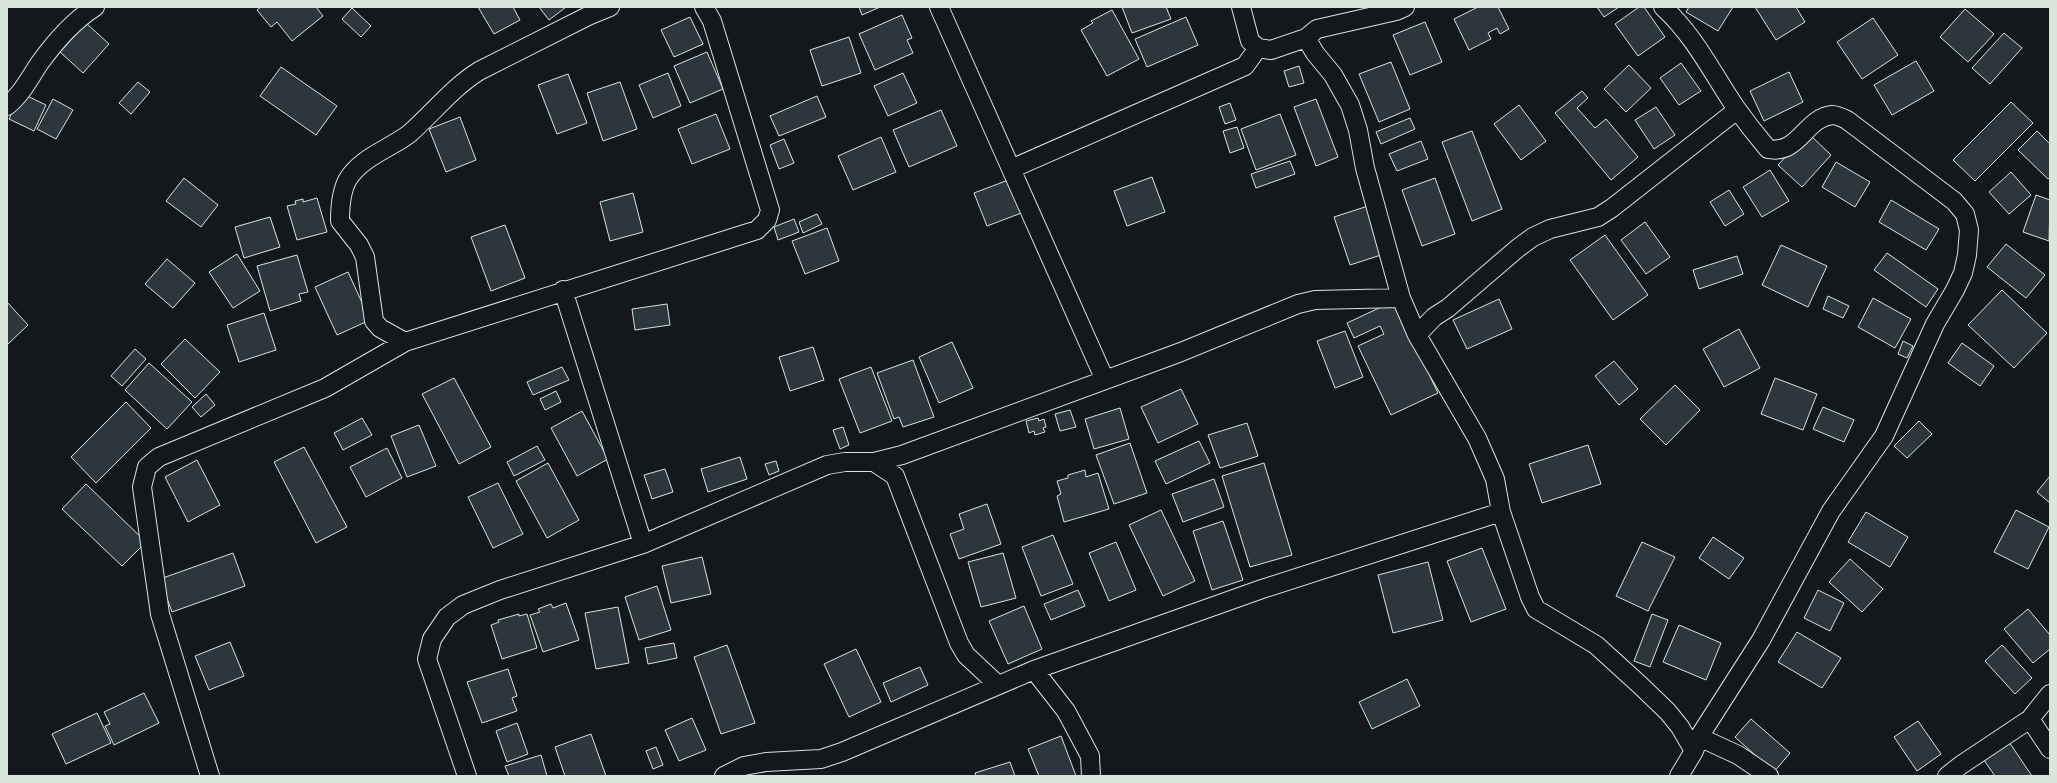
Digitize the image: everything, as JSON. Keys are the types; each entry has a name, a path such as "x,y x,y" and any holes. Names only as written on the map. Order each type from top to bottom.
{"street":[{"path":"7,106 14,100 74,13 95,7"},
{"path":"405,342 380,328 374,321 365,257 359,245 340,221 340,204 348,180 363,163 408,134 462,82 506,57 588,16 610,7"},
{"path":"210,776 160,614 142,486 147,467 159,457 325,388 405,342 563,290 757,230 767,220 770,210 712,21 704,7"},
{"path":"939,7 1105,380"},
{"path":"1241,7 1250,41 1258,48 1271,50 1306,38 1317,29 1396,11 1405,7"},
{"path":"1663,7 1672,15 1695,44 1737,110 1768,149 1778,151 1788,147 1818,121 1833,115 1847,120 1954,201 1964,214 1969,230 1967,255 1963,273 1935,324 1890,426 1876,450 1831,511 1761,640 1696,744 1679,776"},
{"path":"1306,38 1315,53 1333,75 1350,105 1358,130 1365,168 1400,298 1417,335 1477,438 1495,478 1501,512 1530,597 1536,609 1596,646 1668,712 1680,728 1696,744 1738,755 1769,776"},
{"path":"1011,169 1245,66 1258,48"},
{"path":"1417,335 1434,317 1448,308 1533,237 1550,229 1598,217 1612,208 1737,110"},
{"path":"563,290 642,544"},
{"path":"467,776 427,659 432,639 447,617 462,605 500,590 642,544 828,465 845,462 874,462 902,455 1105,380 1298,304 1315,300 1400,298"},
{"path":"895,476 902,455"},
{"path":"874,462 895,476 959,643 966,655 998,685"},
{"path":"724,776 744,766 766,762 821,759 842,752 1034,670 1262,590 1501,512"},
{"path":"1034,670 1066,711 1090,756 1091,776"},
{"path":"1948,776 1961,765 2030,719 2050,694"},
{"path":"2030,719 2050,749"}],"building":[{"path":"261,7 316,7 323,16 292,41 277,22 271,27 257,10"},
{"path":"478,7 513,7 520,20 494,34"},
{"path":"539,7 566,7 549,20"},
{"path":"859,7 880,7 862,15"},
{"path":"1122,7 1166,7 1171,19 1132,33"},
{"path":"1478,7 1498,7 1509,29 1500,34 1497,28 1488,33 1491,39 1469,50 1454,19"},
{"path":"1597,7 1619,7 1604,17"},
{"path":"1639,7 1644,7 1665,37 1638,56 1615,24"},
{"path":"1689,7 1733,7 1718,31 1686,12"},
{"path":"1755,7 1796,7 1805,22 1776,40"},
{"path":"352,8 371,26 361,37 342,19"},
{"path":"1965,9 1994,34 1968,62 1940,37"},
{"path":"1112,10 1139,59 1107,76 1081,30 1093,23 1091,21"},
{"path":"902,15 912,38 907,40 913,53 875,70 859,34"},
{"path":"690,17 703,44 674,57 661,30"},
{"path":"1186,17 1198,45 1147,67 1135,39"},
{"path":"1873,18 1898,55 1862,79 1837,42"},
{"path":"1425,22 1442,62 1410,75 1393,35"},
{"path":"86,23 109,44 83,73 60,52"},
{"path":"2004,33 2022,48 1990,84 1972,68"},
{"path":"849,37 861,73 822,86 810,50"},
{"path":"707,52 723,89 690,103 674,66"},
{"path":"1916,61 1934,91 1892,115 1874,85"},
{"path":"1391,62 1410,109 1379,122 1359,74"},
{"path":"1681,63 1701,91 1679,105 1660,78"},
{"path":"1629,65 1651,88 1626,112 1604,89"},
{"path":"1299,66 1304,83 1289,87 1284,71"},
{"path":"281,67 337,106 316,135 260,96"},
{"path":"1789,72 1803,102 1764,121 1750,91"},
{"path":"668,73 681,106 653,118 639,85"},
{"path":"903,73 917,103 888,116 874,86"},
{"path":"568,74 587,123 557,134 538,85"},
{"path":"138,82 150,92 131,114 119,103"},
{"path":"620,82 637,129 603,141 587,93"},
{"path":"1582,91 1588,98 1577,108 1595,128 1606,119 1638,157 1611,180 1555,113"},
{"path":"21,93 46,105 34,131 9,119"},
{"path":"817,96 826,117 779,136 770,116"},
{"path":"53,99 73,110 56,139 37,129"},
{"path":"1316,99 1338,157 1316,166 1294,107"},
{"path":"2011,102 2033,123 1975,181 1953,160"},
{"path":"1230,103 1236,120 1225,124 1219,107"},
{"path":"1519,105 1546,141 1521,160 1494,124"},
{"path":"1656,107 1675,135 1654,149 1635,120"},
{"path":"941,110 957,146 909,167 893,130"},
{"path":"716,114 730,149 692,164 678,129"},
{"path":"1280,114 1296,155 1256,170 1241,129"},
{"path":"460,117 476,160 446,172 429,129"},
{"path":"1410,118 1415,129 1381,144 1376,132"},
{"path":"1237,127 1244,148 1230,153 1223,131"},
{"path":"1472,131 1502,209 1472,221 1442,142"},
{"path":"2037,131 2050,144 2050,177 2048,179 2018,150"},
{"path":"1808,133 1831,155 1802,187 1778,165"},
{"path":"881,137 896,172 853,190 838,156"},
{"path":"784,139 794,163 779,169 770,145"},
{"path":"1421,141 1428,159 1397,171 1389,154"},
{"path":"1290,161 1295,174 1256,188 1251,174"},
{"path":"1836,162 1870,182 1855,207 1822,187"},
{"path":"1770,170 1789,201 1762,217 1743,187"},
{"path":"2011,172 2031,195 2009,214 1989,192"},
{"path":"1152,177 1165,212 1127,226 1114,191"},
{"path":"184,178 218,205 201,227 166,201"},
{"path":"1435,178 1455,234 1422,246 1402,190"},
{"path":"1011,179 1024,212 987,226 974,193"},
{"path":"1729,190 1744,214 1725,226 1710,202"},
{"path":"633,193 643,232 610,241 600,202"},
{"path":"2036,195 2050,200 2049,241 2023,232"},
{"path":"317,198 327,232 297,240 287,206 296,204 295,201 303,199 303,202"},
{"path":"1891,200 1939,229 1926,250 1879,222"},
{"path":"1368,206 1384,254 1350,265 1334,217"},
{"path":"817,214 822,224 803,233 799,222"},
{"path":"270,217 280,247 244,258 235,227"},
{"path":"794,219 799,232 778,240 774,227"},
{"path":"1645,222 1670,257 1646,274 1621,240"},
{"path":"505,225 525,278 491,291 471,237"},
{"path":"827,228 839,261 805,274 792,241"},
{"path":"1605,235 1648,295 1613,320 1570,260"},
{"path":"2006,244 2045,275 2026,298 1987,267"},
{"path":"1781,245 1827,266 1808,307 1762,285"},
{"path":"1887,253 1938,289 1926,307 1874,270"},
{"path":"237,254 260,291 233,308 209,272"},
{"path":"297,255 308,292 299,294 301,301 270,311 257,266"},
{"path":"1737,256 1743,274 1699,289 1693,270"},
{"path":"167,259 195,283 173,308 145,284"},
{"path":"348,272 370,320 337,335 315,287"},
{"path":"2002,290 2047,333 2014,368 1968,325"},
{"path":"1828,296 1849,306 1843,318 1823,309"},
{"path":"1873,298 1911,319 1895,348 1858,327"},
{"path":"1499,299 1512,329 1467,349 1453,320"},
{"path":"1394,301 1438,393 1391,415 1358,346 1384,334 1380,326 1354,338 1347,323"},
{"path":"7,302 28,325 7,345"},
{"path":"667,304 670,325 635,330 632,309"},
{"path":"264,313 276,350 239,362 227,325"},
{"path":"1739,329 1760,368 1724,387 1703,349"},
{"path":"1345,331 1363,377 1335,388 1317,341"},
{"path":"185,339 220,372 195,398 161,364"},
{"path":"1903,341 1913,346 1907,358 1898,354"},
{"path":"952,342 973,388 939,403 919,357"},
{"path":"1962,343 1994,366 1980,386 1948,363"},
{"path":"813,347 824,380 790,391 779,357"},
{"path":"135,349 146,359 122,386 111,376"},
{"path":"913,360 934,417 903,427 899,417 894,419 877,373"},
{"path":"1614,361 1638,389 1619,405 1595,376"},
{"path":"149,363 192,402 167,429 125,390"},
{"path":"562,367 569,380 533,395 527,382"},
{"path":"871,367 892,421 860,433 839,379"},
{"path":"454,378 491,447 459,464 422,394"},
{"path":"1775,378 1817,394 1803,430 1761,414"},
{"path":"1675,385 1700,410 1666,445 1640,419"},
{"path":"1181,389 1198,424 1158,443 1141,407"},
{"path":"556,391 561,402 545,410 540,399"},
{"path":"206,394 215,405 201,417 192,407"},
{"path":"126,402 151,428 96,483 71,457"},
{"path":"1823,407 1854,420 1844,442 1813,429"},
{"path":"1120,408 1129,439 1094,449 1085,419"},
{"path":"1070,410 1076,427 1060,431 1055,414"},
{"path":"582,411 608,459 577,476 551,428"},
{"path":"362,418 372,435 343,450 334,433"},
{"path":"1038,418 1039,421 1044,419 1046,427 1043,428 1045,432 1035,435 1034,431 1029,433 1026,421"},
{"path":"1919,421 1932,434 1907,458 1894,446"},
{"path":"1247,423 1258,456 1220,468 1208,435"},
{"path":"419,425 436,466 407,477 391,436"},
{"path":"843,427 849,445 840,449 833,430"},
{"path":"1199,441 1210,463 1166,484 1155,461"},
{"path":"1130,443 1147,493 1114,504 1096,455"},
{"path":"1588,445 1601,484 1542,503 1529,464"},
{"path":"537,446 545,460 514,476 507,462"},
{"path":"304,447 347,527 316,543 274,462"},
{"path":"387,448 402,478 366,497 350,467"},
{"path":"740,457 747,479 708,492 701,469"},
{"path":"197,460 220,505 188,522 165,477"},
{"path":"776,461 779,471 769,475 765,464"},
{"path":"548,463 579,520 547,538 516,481"},
{"path":"1264,463 1292,555 1250,567 1222,476"},
{"path":"665,469 673,492 652,499 644,475"},
{"path":"1085,470 1086,477 1098,473 1109,509 1064,522 1057,496 1061,494 1057,481 1068,478 1068,475"},
{"path":"2050,476 2050,503 2037,492"},
{"path":"1214,479 1224,507 1183,522 1172,494"},
{"path":"498,483 523,534 493,548 468,497"},
{"path":"86,484 146,542 122,566 62,509"},
{"path":"987,504 1001,544 959,559 950,534 964,529 959,514"},
{"path":"1161,510 1195,581 1163,596 1129,525"},
{"path":"2016,510 2049,527 2028,569 1994,552"},
{"path":"1866,512 1908,537 1890,567 1848,542"},
{"path":"1223,521 1243,580 1212,590 1193,531"},
{"path":"1053,535 1073,584 1041,596 1022,547"},
{"path":"1713,537 1744,558 1729,579 1699,558"},
{"path":"1116,542 1136,590 1109,601 1089,553"},
{"path":"1642,542 1675,557 1648,611 1616,596"},
{"path":"1482,548 1506,609 1471,622 1447,561"},
{"path":"233,553 245,586 172,612 160,579"},
{"path":"1003,553 1016,598 981,607 968,562"},
{"path":"702,557 711,594 671,603 662,566"},
{"path":"1850,559 1883,589 1862,612 1829,582"},
{"path":"1428,562 1443,620 1393,633 1378,575"},
{"path":"657,586 671,630 639,640 625,597"},
{"path":"1078,590 1085,606 1051,620 1044,604"},
{"path":"1818,590 1844,603 1830,631 1804,618"},
{"path":"566,603 579,640 543,652 530,615 540,612 538,609 551,604 553,608"},
{"path":"1024,606 1042,649 1008,664 989,621"},
{"path":"618,607 629,663 596,669 585,613"},
{"path":"2028,609 2050,635 2050,649 2033,663 2004,629"},
{"path":"519,614 519,616 527,614 537,648 502,659 491,625 499,622 498,620"},
{"path":"1652,614 1668,620 1650,667 1634,661"},
{"path":"1679,625 1721,643 1706,680 1663,662"},
{"path":"1797,632 1841,658 1822,688 1778,662"},
{"path":"230,642 244,676 209,690 195,656"},
{"path":"674,643 677,658 648,664 645,648"},
{"path":"727,645 755,723 721,734 694,657"},
{"path":"2002,645 2032,678 2015,694 1985,661"},
{"path":"856,649 881,702 849,717 824,664"},
{"path":"920,667 928,685 891,702 883,683"},
{"path":"508,669 517,696 512,698 517,711 482,723 467,682"},
{"path":"1407,679 1420,706 1372,729 1359,702"},
{"path":"144,693 159,723 114,745 105,726 110,724 104,712"},
{"path":"97,713 111,743 66,764 52,734"},
{"path":"692,718 706,750 679,761 665,730"},
{"path":"1751,719 1790,753 1774,772 1735,737"},
{"path":"1918,721 1941,754 1917,771 1894,737"},
{"path":"517,723 528,754 507,762 496,731"},
{"path":"591,734 606,776 565,776 555,747"},
{"path":"1061,736 1076,776 1039,776 1028,749"},
{"path":"2007,739 2032,776 1995,776 1981,756"},
{"path":"656,747 663,765 653,769 646,751"},
{"path":"541,755 547,776 509,776 505,766"},
{"path":"1010,762 1015,776 976,776 975,773"}]}
